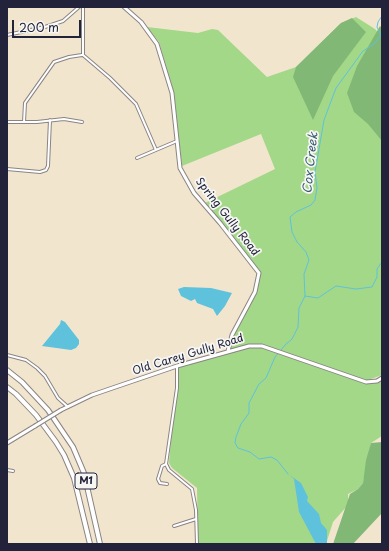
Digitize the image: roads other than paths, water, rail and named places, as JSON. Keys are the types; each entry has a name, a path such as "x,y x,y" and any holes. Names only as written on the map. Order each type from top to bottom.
{"highway":[{"name":"M1","path":"7,370 22,382 48,410 73,448 84,473 100,544"},
{"name":"M1","path":"7,387 16,394 36,415 64,455 74,478 90,544"}],"main road":[{"name":"Spring Gully Road","path":"124,7 141,22 157,44 172,93 180,168 194,193 220,223 259,273 255,292 232,335 228,351"},
{"name":"Old Carey Gully Road","path":"7,443 60,410 92,395 177,366 249,346 262,346 280,351 366,382 377,381 382,378"}],"street":[{"path":"7,35 45,27 63,21 79,7"},
{"path":"83,7 83,55"},
{"path":"24,122 25,103 54,62 68,57 83,55 114,82 136,104 156,150"},
{"path":"7,122 64,119 82,122"},
{"path":"7,169 40,172 46,170 48,166 50,120"},
{"path":"137,158 177,141"},
{"path":"7,354 26,360 37,368 45,376 58,398 68,407"},
{"path":"177,366 177,388 166,464 169,470 192,489 196,519 197,544"},
{"path":"166,464 162,466 158,479 160,483 167,484"},
{"path":"7,470 13,471"},
{"path":"174,526 196,519"}],"water":[{"path":"184,287 211,288 232,293 225,306 217,316 213,309 197,303 195,299 191,301 181,296 178,289"},
{"path":"61,320 65,322 79,340 79,344 76,348 71,350 42,346 60,324"},
{"path":"288,474 301,483 308,497 307,501 319,514 321,523 327,530 327,544 316,544 299,512 294,479"}],"waterway":[{"name":"Cox Creek","path":"288,474 277,460 271,457 259,459 250,452 238,448 235,443 236,437 241,424 249,413 249,403 259,384 266,378 275,357 292,339 298,327 299,308 305,296 304,274 309,260 306,252 297,242 292,232 290,217 296,212 311,205 315,200 317,188 315,172 324,120 336,88 363,51 374,44 381,35 377,27 382,16"},
{"path":"305,296 318,298 336,286 356,289 372,287 377,277 377,269 382,262"}]}
